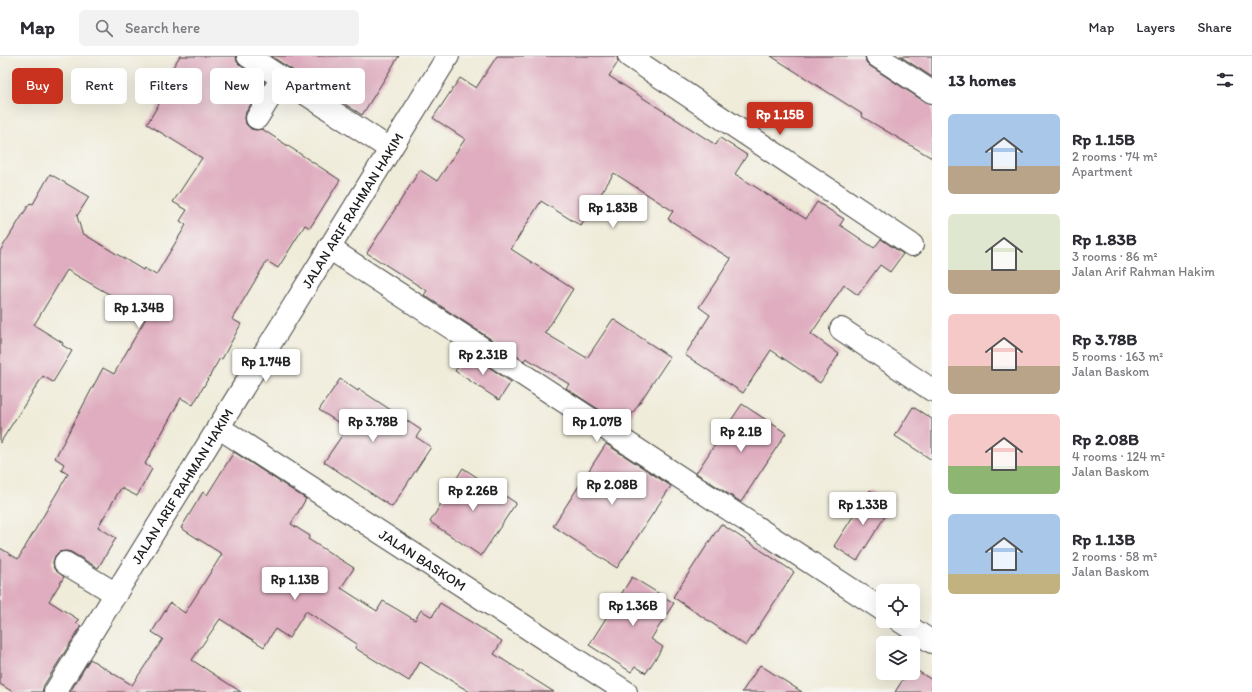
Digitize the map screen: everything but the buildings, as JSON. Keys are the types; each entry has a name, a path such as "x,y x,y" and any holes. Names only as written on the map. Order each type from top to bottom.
{"street":[{"path":"248,56 272,72"},
{"name":"JALAN ARIF RAHMAN HAKIM","path":"55,692 448,56"},
{"path":"629,56 912,245"},
{"path":"876,56 932,92"},
{"path":"257,118 272,94"},
{"path":"322,104 390,149"},
{"path":"329,248 876,605"},
{"path":"840,329 932,390"},
{"name":"JALAN BASKOM","path":"218,427 626,692"},
{"path":"66,563 116,594"},
{"path":"911,628 932,642"}]}
